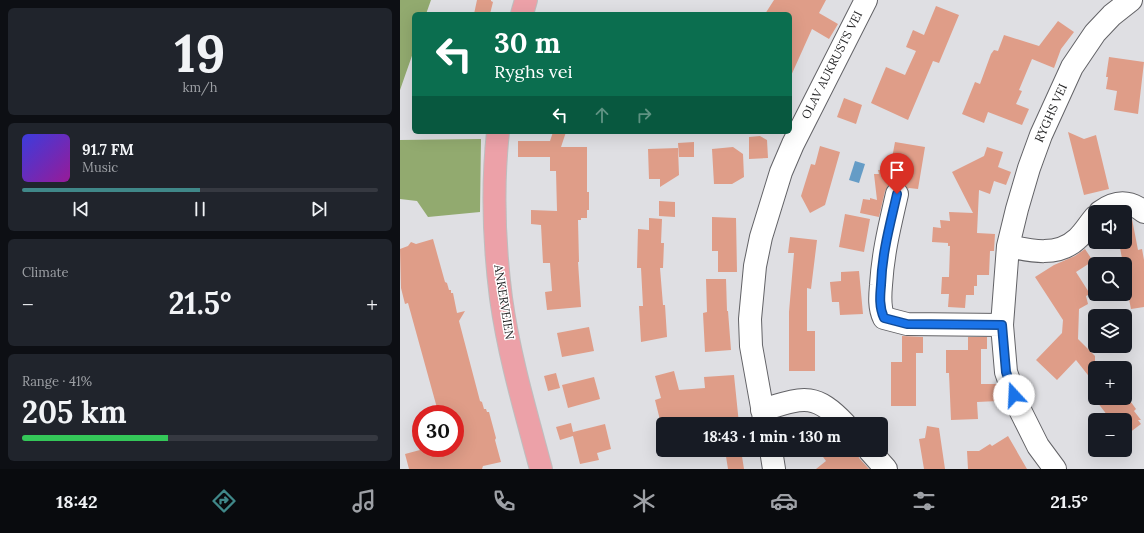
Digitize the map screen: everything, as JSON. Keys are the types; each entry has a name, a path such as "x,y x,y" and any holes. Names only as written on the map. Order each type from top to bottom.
{"main road":[{"path":"523,12 526,0"},
{"name":"ANKERVEIEN","path":"498,134 495,170 495,211 496,251 501,298 519,385 541,469"}],"street":[{"name":"OLAV AUKRUSTS VEI","path":"838,417 820,403 801,399 792,401 764,417 751,346 750,319 755,266 760,237 781,172 793,144 866,0"},
{"name":"RYGHS VEI","path":"1055,469 1038,446 1018,406 1006,372 1002,325 1008,246 1029,168 1041,135 1072,67 1095,33 1112,15 1131,0"},
{"path":"897,194 884,249 881,305 884,318 907,324 1002,325"},
{"path":"1111,205 1117,203 1128,203 1138,207 1144,212"},
{"path":"1008,246 1032,251 1058,249 1076,240 1088,226"},
{"path":"771,457 774,469"},
{"path":"875,457 886,469"}],"green space":[{"path":"400,0 431,0 427,12 412,12 412,56 400,90"},
{"path":"481,139 480,212 428,217 417,201 400,199 400,140"}],"water":[{"path":"855,161 865,164 859,183 849,180"}],"building":[{"path":"477,0 491,0 493,2 490,12 474,12"},
{"path":"774,0 826,0 819,13 838,24 829,39 812,29 792,74 792,12 766,12"},
{"path":"936,6 959,15 939,63 933,61 908,120 871,103 886,67 905,75 916,51 906,47 913,30 924,35"},
{"path":"1058,21 1074,32 1061,49 1054,68 1032,59 1019,90 1022,91 1016,104 1029,109 1022,125 988,112 984,123 962,114 975,82 980,84 991,54 994,50 998,51 1004,35 1039,46"},
{"path":"1109,57 1144,62 1138,114 1114,110 1117,91 1106,89"},
{"path":"844,98 862,105 856,124 837,117"},
{"path":"1068,132 1084,139 1096,135 1109,189 1084,195"},
{"path":"552,134 565,134 561,147 587,147 587,192 589,192 589,210 587,210 587,218 581,218 581,220 578,220 578,262 581,307 547,310 545,292 552,291 550,263 543,263 541,225 531,224 531,210 557,211 556,171 550,171 550,157 518,157 518,141 550,141"},
{"path":"760,136 767,140 768,158 749,159 749,137"},
{"path":"694,142 694,157 679,157 678,143"},
{"path":"895,142 925,147 918,189 908,189 900,182 893,182 885,191 879,217 860,213 863,199 870,200 870,198 877,200 874,174 879,174 878,170 890,169"},
{"path":"820,146 840,152 825,205 810,213 801,196 811,164 815,165"},
{"path":"733,147 743,154 744,177 732,184 714,184 712,149"},
{"path":"987,147 1003,152 998,167 1011,172 1006,185 994,181 990,194 979,190 977,233 995,234 994,251 990,251 989,275 977,275 977,286 974,286 974,295 966,295 965,308 948,307 949,294 941,294 942,277 949,277 950,246 948,246 948,243 932,242 933,227 941,228 940,220 950,221 949,212 973,213 952,172 984,156"},
{"path":"678,148 679,175 660,187 660,179 649,179 648,149"},
{"path":"659,201 675,202 675,217 659,216"},
{"path":"845,214 870,219 864,252 839,247"},
{"path":"712,217 736,218 737,272 718,272 718,251 712,251"},
{"path":"649,218 662,219 661,243 664,243 663,268 660,268 663,305 665,305 667,337 641,342 639,306 643,306 641,268 637,268 638,229 649,230"},
{"path":"1132,219 1138,250 1142,249 1144,260 1144,307 1131,309 1129,301 1132,301 1132,257 1122,257 1120,249 1132,249"},
{"path":"790,237 817,240 811,289 807,288 807,331 815,331 815,371 789,371 789,312 794,253 788,253"},
{"path":"433,239 445,282 447,283 449,290 451,290 451,293 453,293 457,313 465,311 459,321 480,401 482,402 484,409 489,412 501,462 483,466 482,469 409,469 405,454 412,452 412,457 464,457 464,405 436,405 408,303 405,304 401,288 400,249 408,246 411,242 416,244"},
{"path":"1085,249 1090,257 1088,257 1088,264 1076,272 1088,291 1088,295 1086,296 1088,304 1079,309 1078,339 1088,349 1088,353 1092,353 1095,356 1095,361 1088,361 1088,375 1076,360 1057,380 1036,360 1062,333 1063,320 1035,277 1054,265 1075,256"},
{"path":"859,271 863,314 840,315 839,302 832,302 830,282 841,281 841,272"},
{"path":"706,279 726,279 727,311 731,350 705,352 703,313 707,312"},
{"path":"589,327 594,351 562,357 557,333"},
{"path":"902,336 923,337 923,353 916,353 916,406 891,406 891,362 902,362"},
{"path":"968,337 987,337 987,349 981,349 981,384 997,384 998,401 977,402 978,419 951,420 949,373 946,373 946,350 968,350"},
{"path":"674,371 679,390 705,388 704,377 734,375 738,417 659,417 655,400 661,398 655,376"},
{"path":"556,373 560,388 548,391 544,376"},
{"path":"594,377 600,399 568,408 562,385"},
{"path":"1132,404 1136,409 1134,411 1141,420 1138,420 1141,424 1132,431 1132,413 1106,413 1099,405 1132,405"},
{"path":"571,423 573,432 605,424 611,449 597,453 599,460 580,464 573,436 560,440 556,427"},
{"path":"927,426 939,428 945,469 924,469 919,439 925,438"},
{"path":"1008,436 1027,469 968,469 967,451 979,451 990,444 992,446"},
{"path":"726,457 742,457 744,469 728,469"},
{"path":"823,457 859,457 869,469 816,469 826,461"}],"route":[{"path":"897,194 884,249 881,305 884,318 907,324 1002,325 1006,372 1014,395"}]}
